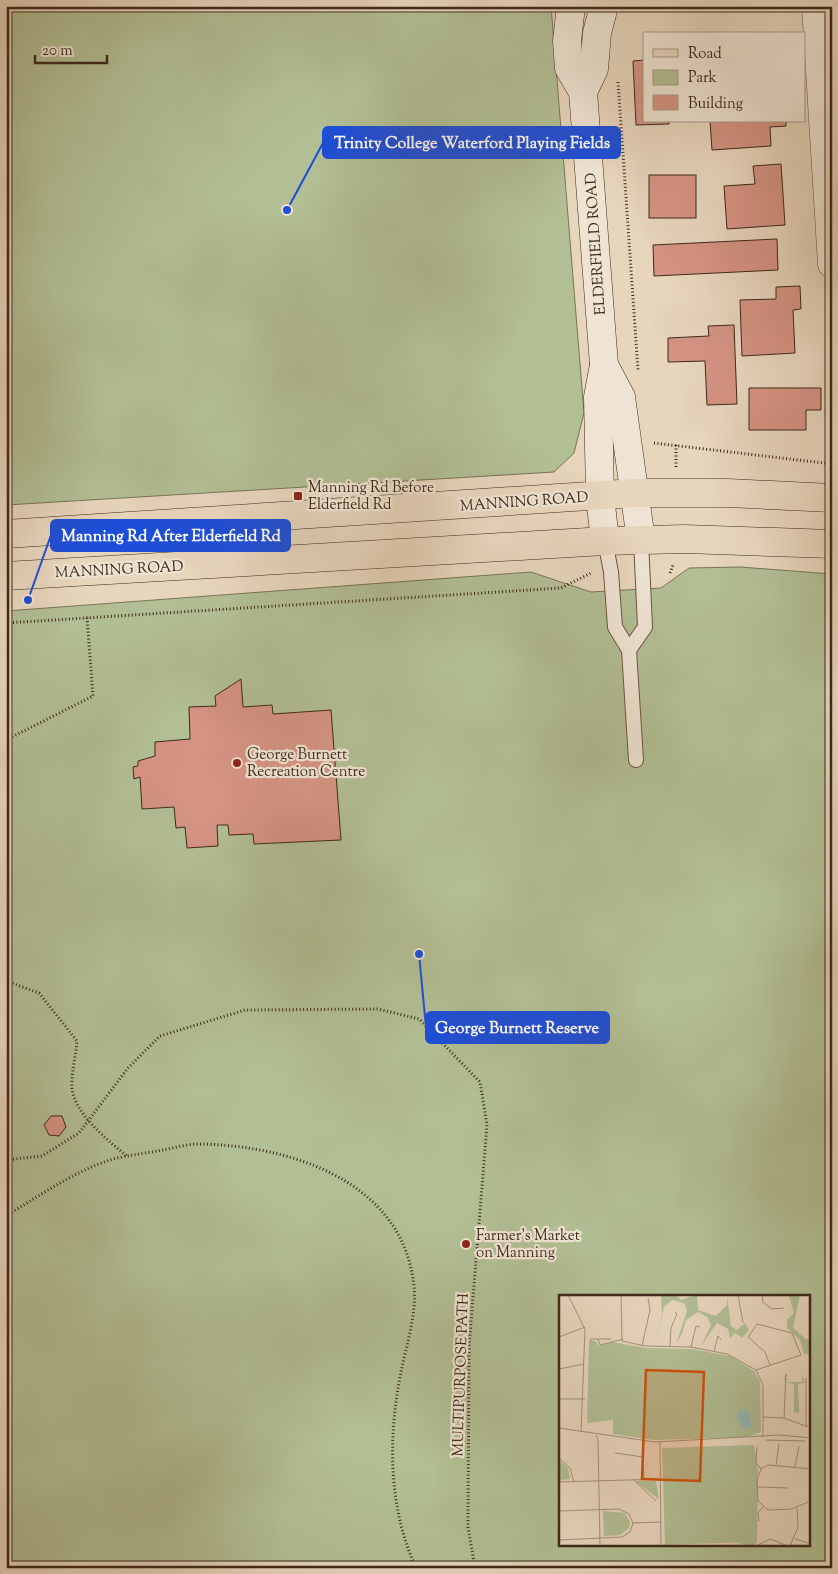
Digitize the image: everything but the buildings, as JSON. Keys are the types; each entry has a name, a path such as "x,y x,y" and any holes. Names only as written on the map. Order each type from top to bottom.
{"main road":[{"name":"MANNING ROAD","path":"6,534 635,493 728,493 832,498"},
{"name":"MANNING ROAD","path":"6,576 605,541 685,539 832,544"}],"street":[{"name":"ELDERFIELD ROAD","path":"583,92 594,69 597,33 602,14 600,6"},
{"path":"816,6 832,264"},
{"name":"ELDERFIELD ROAD","path":"575,7 567,41 569,68 583,92 604,365 598,398 600,496 605,541"},
{"name":"ELDERFIELD ROAD","path":"604,365 621,397 640,540"}],"lane":[{"path":"628,650 645,627 640,540"},
{"path":"605,541 611,572 615,627 628,650 636,760"}],"path":[{"path":"618,76 638,373"},
{"path":"650,443 832,464"},
{"path":"6,623 561,588 591,573"},
{"path":"6,740 93,696 87,617"},
{"path":"6,981 39,993 77,1041 72,1088 76,1105 128,1157"},
{"name":"MULTIPURPOSE PATH","path":"6,1160 42,1156 79,1133 128,1068 160,1036 245,1010 378,1009 419,1019 480,1082 487,1125 469,1347 468,1528 475,1568"},
{"path":"6,1216 73,1176 113,1160 196,1144 240,1147 284,1155 326,1170 346,1181 379,1207 391,1223 402,1245 411,1269 414,1289 412,1312 395,1402 393,1488 408,1550 416,1568"}],"green space":[{"path":"6,6 551,6 584,413 574,453 554,472 6,505"},
{"path":"740,567 832,574 832,1568 6,1568 6,611 531,572 591,592 661,588 689,568"}],"place":[{"name":"Trinity College Waterford Playing Fields","path":"287,210"},
{"name":"Manning Rd Before Elderfield Rd","path":"298,496"},
{"name":"Manning Rd After Elderfield Rd","path":"28,600"},
{"name":"George Burnett Recreation Centre","path":"237,763"},
{"name":"George Burnett Reserve","path":"419,954"},
{"name":"Farmer's Market on Manning","path":"466,1244"}]}
